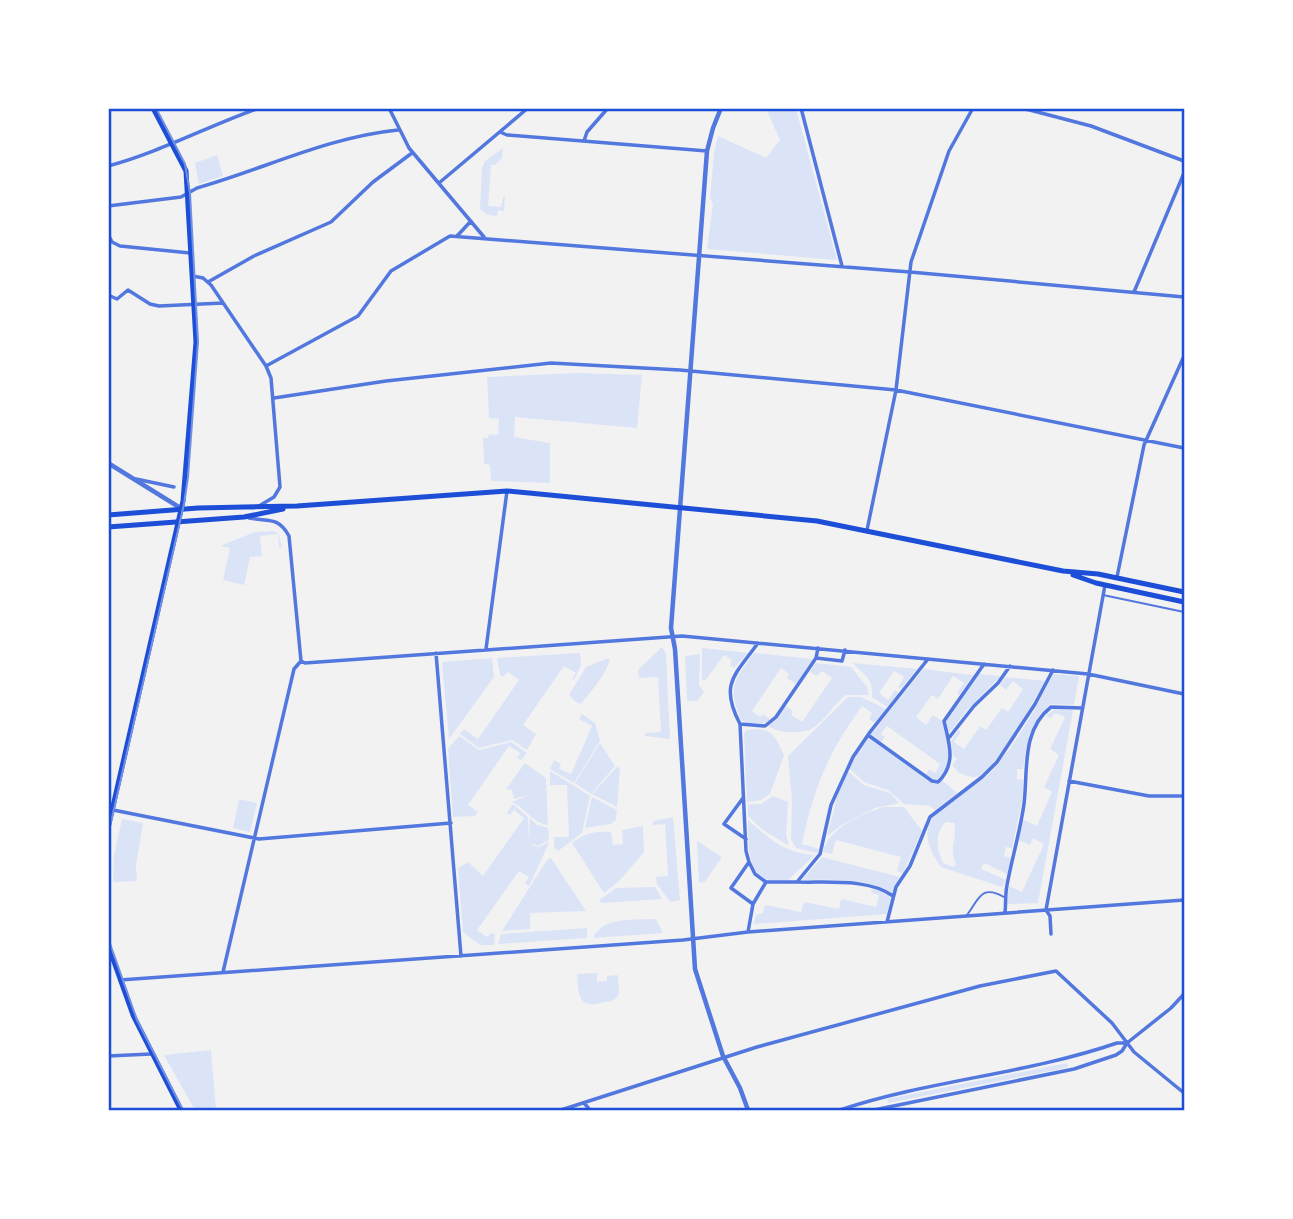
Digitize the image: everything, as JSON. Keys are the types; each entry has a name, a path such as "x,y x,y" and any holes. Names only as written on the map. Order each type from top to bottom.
{"main road":[{"path":"108,828 110,810 182,509 196,342 186,172 153,108"},
{"path":"108,515 507,492 786,517 867,530 1063,571 1185,592"},
{"path":"108,527 244,517 297,506"},
{"path":"1063,571 1105,585 1185,602"},
{"path":"108,945 151,1054 181,1111"}],"street":[{"path":"108,166 259,108"},
{"path":"389,108 412,153 486,238"},
{"path":"439,183 528,108"},
{"path":"584,141 587,132 608,108"},
{"path":"721,108 707,151 671,623 695,969 723,1056 740,1088 748,1111"},
{"path":"800,108 842,266"},
{"path":"867,530 896,390 910,272 917,243 949,152 973,108"},
{"path":"1022,108 1091,126 1185,161"},
{"path":"108,206 181,197 197,188 336,142 366,134 398,130"},
{"path":"500,132 507,135 707,151"},
{"path":"208,282 254,256 331,222 380,176 412,153"},
{"path":"1133,292 1185,173"},
{"path":"458,236 471,221"},
{"path":"108,234 112,242 120,246 192,253"},
{"path":"265,366 358,316 391,271 450,236 842,266 1185,297"},
{"path":"193,276 208,282 271,378 280,487 274,497 259,506"},
{"path":"108,295 117,299 128,290 154,305 223,303"},
{"path":"1116,578 1147,440 1185,356"},
{"path":"274,398 386,381 551,363 689,371 896,390 1185,448"},
{"path":"108,463 182,509"},
{"path":"136,479 174,487"},
{"path":"486,649 507,492"},
{"path":"223,972 294,669 301,661 289,536 284,526 279,523 244,517"},
{"path":"1051,934 1050,916 1046,910 1105,585"},
{"path":"301,661 305,663 431,656 436,653 673,636 1053,670 1088,674 1185,694"},
{"path":"758,642 730,682 729,699 740,724 746,839 749,862 755,874 766,882 854,884 885,890 893,896"},
{"path":"740,724 765,726 776,717 817,658 818,648"},
{"path":"817,658 842,661 845,650"},
{"path":"436,653 461,956"},
{"path":"797,882 820,854 831,805 839,784 868,735 929,658"},
{"path":"868,735 936,783 943,778 951,760 944,721 984,664"},
{"path":"948,739 1010,666"},
{"path":"887,922 896,887 910,866 930,817 982,777 996,762 1035,704 1053,670"},
{"path":"1005,913 1005,898 1024,805 1026,761 1032,734 1042,716 1051,707 1082,708"},
{"path":"1069,781 1149,796 1185,796"},
{"path":"744,796 724,824 746,839"},
{"path":"110,810 255,839 451,823"},
{"path":"749,862 731,888 753,904"},
{"path":"748,932 753,904 766,882"},
{"path":"120,980 1185,900"},
{"path":"561,1111 723,1056 971,988 1056,971 1099,1010 1134,1052 1185,1093"},
{"path":"840,1111 882,1096 1071,1058 1127,1043 1171,1009 1185,994"},
{"path":"874,1111 1074,1069 1116,1055 1126,1048 1127,1043"},
{"path":"108,1056 151,1054"},
{"path":"1071,1058 1074,1069"},
{"path":"882,1096 886,1107"},
{"path":"584,1103 590,1111"}],"lane":[{"path":"1102,595 1185,612"},
{"path":"967,916 980,896 987,891 1005,898"}],"shaded area":[{"path":"779,108 796,109 837,260 707,249 713,204 710,197 714,153 718,136 766,158 780,140 767,111"},
{"path":"503,148 502,158 495,165 491,165 488,206 501,207 505,197 504,211 498,210 497,216 488,215 480,209 482,168 485,161"},
{"path":"217,155 223,176 199,184 195,163"},
{"path":"577,373 642,375 637,428 515,417 514,437 550,443 550,483 491,481 490,465 484,464 483,438 488,438 489,434 498,435 499,419 489,418 487,377"},
{"path":"255,532 278,533 282,547 279,547 278,534 260,536 262,556 250,557 244,585 223,580 230,548 220,546"},
{"path":"662,647 666,654 670,739 645,736 645,733 661,732 658,677 639,678 638,670"},
{"path":"702,648 748,653 734,668 730,665 732,660 724,655 705,681 702,679"},
{"path":"580,653 581,665 574,680 572,679 576,673 564,666 523,725 536,734 527,750 512,740 479,748 460,734 464,729 478,739 519,680 508,672 503,677 500,675 497,658"},
{"path":"754,653 813,659 796,684 787,678 789,674 781,668 752,711 760,717 763,714 770,719 756,724 741,720 734,699 737,677"},
{"path":"700,654 699,685 704,692 697,701 687,701 685,656"},
{"path":"492,658 494,677 449,739 442,662"},
{"path":"610,659 598,683 581,704 576,702 569,695 586,667"},
{"path":"816,663 851,667 867,687 869,695 846,695 817,725 802,732 778,730 768,726 786,706 793,711 791,715 802,722 832,678 822,671 817,676 810,672"},
{"path":"853,663 917,669 901,689 898,687 904,677 894,671 879,693 888,700 895,690 899,693 887,707 872,697 870,681"},
{"path":"923,669 973,675 959,695 957,693 964,683 953,676 938,699 932,695 916,717 926,725 933,715 942,721 948,761 946,769 935,781 926,774 929,769 935,773 940,764 887,726 881,734 885,737 881,742 870,734"},
{"path":"978,674 1001,676 968,709 949,733 945,720"},
{"path":"1053,674 1079,676 1074,705 1051,704 1034,725 1023,769 1017,769 1017,779 1023,780 1022,801 1012,848 1006,847 1004,856 1011,858 1007,874 984,863 981,869 1006,880 1002,887 941,867 928,840 930,823 940,810 982,780 998,763 1024,727","holes":["946,822 954,823 953,853 956,864 954,867 943,863 938,842 942,826"]},
{"path":"1005,677 1045,681 1015,733 987,770 976,777 959,773 952,765 957,759 953,756 951,741 958,730 961,732 954,742 964,749 980,726 986,730 1002,708 1008,712 1023,689 1013,681 1006,690 1000,685"},
{"path":"848,697 861,697 886,709 875,723 869,719 872,713 862,706 850,723 831,755 817,788 802,844 819,849 817,853 796,848 791,839 792,800 788,756"},
{"path":"1056,708 1073,710 1038,903 1007,904 1009,886 1022,892 1044,844 1033,838 1030,845 1018,840 1022,819 1037,826 1052,792 1044,787 1059,755 1050,749 1065,717 1055,713 1051,718 1046,716"},
{"path":"582,714 595,723 600,741 574,783 550,769 554,760 561,764 559,769 571,774 592,726 579,719"},
{"path":"746,730 771,733 784,755 770,794 761,800 747,802 744,734"},
{"path":"459,736 479,750 511,742 527,753 521,760 517,758 520,753 509,746 468,805 478,812 475,816 453,817 448,749"},
{"path":"868,736 928,781 936,784 942,780 957,793 935,810 930,806 904,804 888,790 864,782 849,768"},
{"path":"600,743 615,766 591,794 575,783"},
{"path":"525,763 546,778 548,825 538,822 512,802 531,794 514,799 512,790 506,789"},
{"path":"617,767 620,768 617,807 592,794"},
{"path":"550,771 590,796 582,833 558,851 554,847 554,837 569,837 567,785 550,785"},
{"path":"848,771 864,785 890,793 899,803 875,808 827,836 838,794"},
{"path":"773,796 788,802 786,834 789,846 763,830 748,816 748,804 761,804"},
{"path":"592,797 617,810 616,820 611,824 585,828"},
{"path":"239,799 257,803 250,832 233,828"},
{"path":"513,804 528,817 529,840 530,818 537,825 548,828 549,840 538,846 532,845 539,847 549,842 529,886 525,883 529,877 519,871 477,930 487,937 491,933 495,934 494,945 480,945 463,932 458,868 468,862 483,876 524,818 514,810 510,815 507,813"},
{"path":"883,807 904,807 922,831 903,873 897,871 901,857 836,840 832,854 823,852 826,844 839,829 855,818"},
{"path":"673,817 680,900 670,902 657,884 656,877 668,876 665,824 653,825 653,821"},
{"path":"122,819 143,823 136,866 137,881 113,882 114,855"},
{"path":"748,820 770,839 786,848 815,855 788,880 762,877 752,864"},
{"path":"643,826 644,852 620,880 604,893 572,843 595,832 611,832 613,845 623,844 622,830"},
{"path":"697,841 722,857 704,883 699,882"},
{"path":"822,857 900,877 893,894 860,882 802,880"},
{"path":"551,858 586,911 530,913 530,929 502,931 547,860"},
{"path":"655,887 662,899 602,903 599,900 616,888"},
{"path":"872,889 885,892 891,898 887,914 754,924 756,915 763,913 765,905 801,912 804,902 839,909 841,899 876,907 879,895 871,893"},
{"path":"656,919 663,933 593,938 597,931 612,923"},
{"path":"587,928 587,938 498,944 501,934"},
{"path":"597,973 597,982 607,981 607,976 618,975 619,994 611,1001 587,1004 581,998 577,974"},
{"path":"211,1050 216,1110 195,1110 164,1055"},
{"path":"1067,1063 1068,1067 1065,1068 888,1103 887,1099"}],"tram line":[{"path":"108,835 184,504 198,342 190,193 185,164 156,108"},
{"path":"108,938 137,1020 183,1110"}]}
